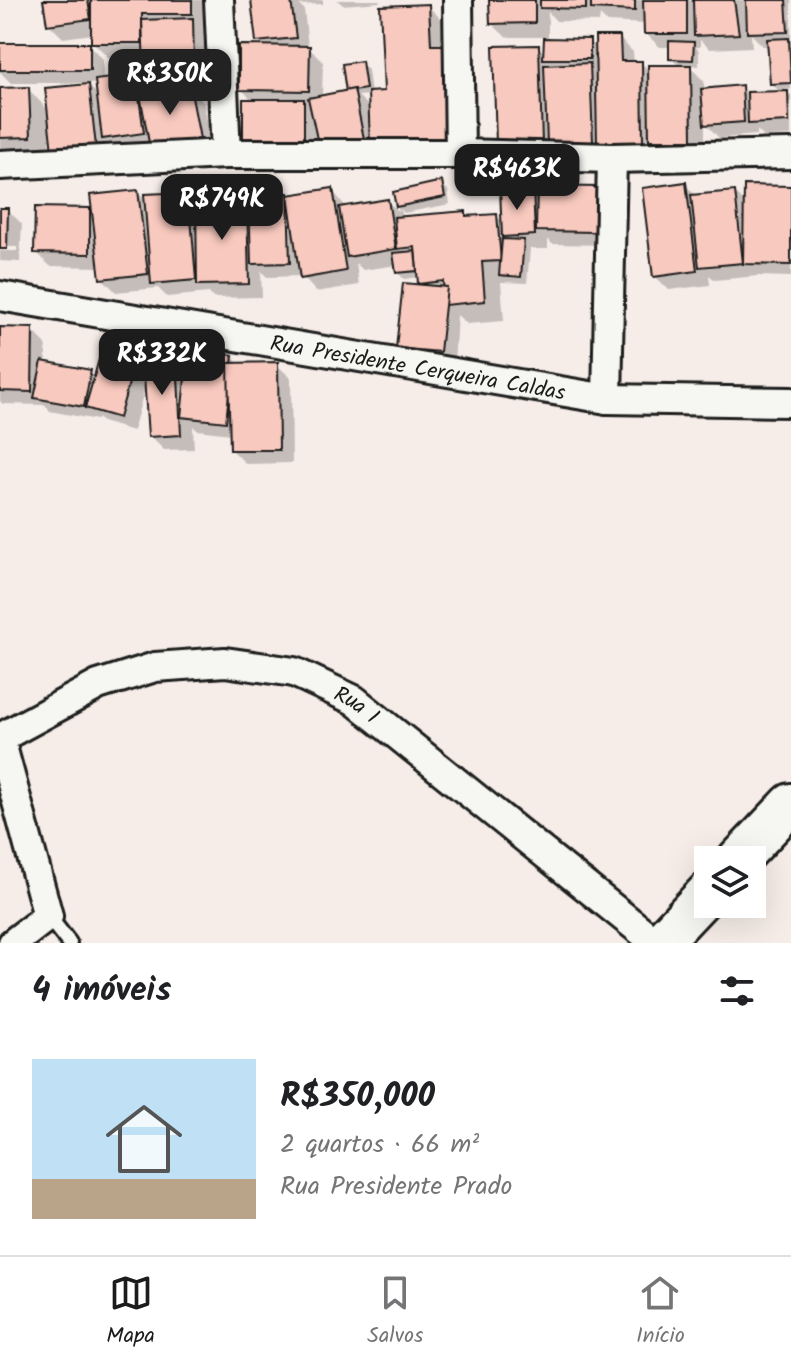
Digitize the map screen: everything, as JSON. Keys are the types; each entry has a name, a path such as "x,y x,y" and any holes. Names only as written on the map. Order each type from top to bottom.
{"main road":[{"path":"751,846 791,804"},
{"path":"658,943 694,906"}],"street":[{"path":"219,0 226,154"},
{"path":"458,0 460,154"},
{"path":"0,165 226,154 460,154 612,158 791,154"},
{"path":"607,399 612,158"},
{"name":"Rua Presidente Cerqueira Caldas","path":"0,296 607,399 791,402"},
{"name":"Rua 1","path":"0,739 98,685 155,667 225,662 294,672 354,700 658,943"},
{"path":"0,739 48,916 13,943"}],"lane":[{"path":"48,916 69,943"}],"building":[{"path":"43,0 88,0 91,19 47,25"},
{"path":"91,0 192,0 192,14 142,14 142,43 91,43"},
{"path":"251,0 291,0 296,38 256,42"},
{"path":"489,0 535,0 535,23 490,24"},
{"path":"540,0 586,0 586,9 540,8"},
{"path":"591,0 635,0 635,11 591,9"},
{"path":"643,0 687,0 687,34 644,34"},
{"path":"693,0 734,0 739,34 694,36"},
{"path":"746,0 786,0 788,32 747,33"},
{"path":"429,4 431,45 443,45 448,140 370,143 368,92 384,91 380,6"},
{"path":"193,18 194,64 144,67 142,20"},
{"path":"595,36 620,36 621,61 642,61 643,142 597,143"},
{"path":"544,38 590,39 590,59 543,59"},
{"path":"789,38 791,83 770,84 767,39"},
{"path":"669,41 694,42 693,60 669,59"},
{"path":"0,43 90,43 90,70 0,70"},
{"path":"239,45 310,46 309,91 239,90"},
{"path":"539,45 542,143 496,144 493,46"},
{"path":"362,61 366,89 346,92 342,64"},
{"path":"590,63 593,142 547,143 544,65"},
{"path":"648,65 691,65 692,140 649,140"},
{"path":"155,72 157,88 138,90 144,133 102,139 95,80"},
{"path":"89,84 96,147 52,152 45,88"},
{"path":"742,85 744,122 704,125 701,89"},
{"path":"190,86 200,139 150,148 140,95"},
{"path":"29,87 31,137 0,138 0,88"},
{"path":"354,89 364,139 319,148 308,98"},
{"path":"788,91 789,122 748,124 747,92"},
{"path":"243,99 304,99 304,150 243,150"},
{"path":"442,181 445,197 396,207 393,192"},
{"path":"686,182 697,271 653,277 642,188"},
{"path":"744,185 791,186 791,265 743,264"},
{"path":"537,186 598,187 597,232 536,231"},
{"path":"533,187 535,235 502,237 500,188"},
{"path":"333,188 346,271 300,279 288,195"},
{"path":"138,190 148,274 100,279 90,195"},
{"path":"735,191 743,263 699,267 691,195"},
{"path":"189,192 196,280 151,284 144,194"},
{"path":"249,193 288,193 290,263 251,264"},
{"path":"388,199 396,249 347,257 339,207"},
{"path":"196,200 247,200 249,284 197,285"},
{"path":"35,207 90,208 90,254 34,253"},
{"path":"0,208 8,208 7,249 0,249"},
{"path":"466,211 466,216 497,214 501,261 482,262 485,301 445,305 443,281 418,284 415,247 397,249 394,217"},
{"path":"502,239 524,240 521,277 499,275"},
{"path":"415,251 417,271 396,273 393,253"},
{"path":"403,283 447,287 440,352 396,348"},
{"path":"0,327 33,328 32,392 0,391"},
{"path":"106,335 140,344 119,418 85,408"},
{"path":"188,350 233,355 226,422 181,417"},
{"path":"177,358 181,435 148,437 143,360"},
{"path":"42,361 91,370 84,407 34,398"},
{"path":"278,362 279,450 230,450 228,363"}]}
